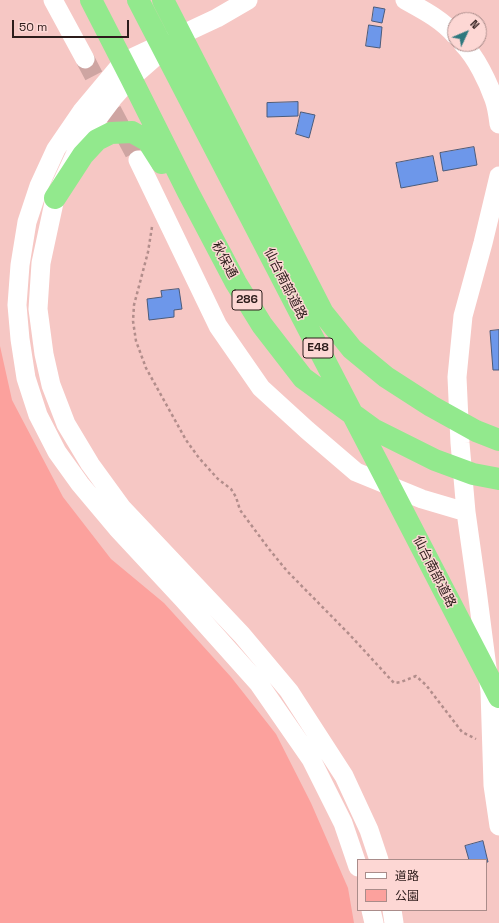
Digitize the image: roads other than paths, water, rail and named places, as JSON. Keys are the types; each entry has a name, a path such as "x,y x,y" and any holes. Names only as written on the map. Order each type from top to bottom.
{"highway":[{"name":"秋保通","path":"90,0 236,283 262,325 303,378 373,429 435,460 473,474 495,478"},
{"name":"仙台南部道路","path":"138,0 499,697"},
{"path":"163,0 324,313 352,349 386,378 431,406 476,431 491,437"},
{"path":"55,198 83,155 97,140 111,133 132,132 148,141 160,159 183,204 206,242 227,264"}],"street":[{"path":"53,0 86,59"},
{"path":"248,0 217,18 181,35 127,70 82,111 56,149 39,186 27,222 20,265 17,305 20,339 26,378 38,415 57,452 80,484 117,528 259,684 311,759 343,823 357,864"},
{"path":"405,0 426,11 447,26"},
{"path":"470,52 482,72 492,93 499,124"},
{"path":"127,70 109,103 82,140 55,198 41,263 38,309 44,354 51,385 66,424 90,464 122,508 242,635 289,691 344,776 369,830 379,859"},
{"path":"138,160 218,326 261,388 356,472 422,499 466,512"},
{"path":"499,176 491,243 463,316 457,377 460,443 466,512 490,690 494,755 493,785 499,826"},
{"path":"371,911 374,923"},
{"path":"392,911 394,923"}],"tunnel":[{"path":"85,59 138,160"}]}
